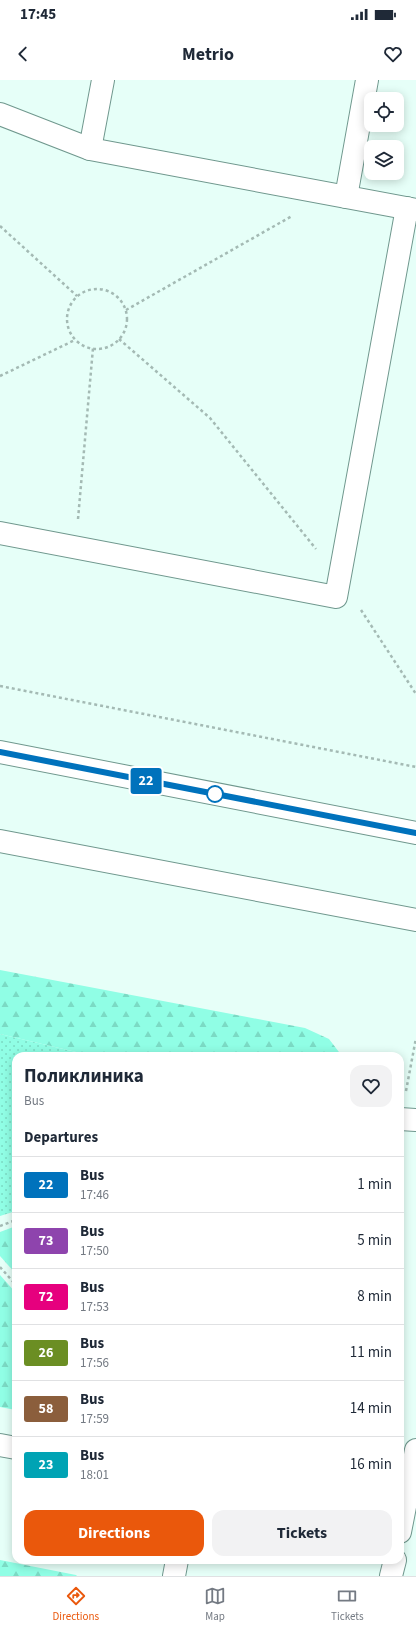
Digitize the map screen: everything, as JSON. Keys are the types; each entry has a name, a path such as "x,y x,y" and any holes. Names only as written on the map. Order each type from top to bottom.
{"main road":[{"path":"90,149 103,80"},
{"path":"338,195 367,80"},
{"path":"0,114 90,149 411,209 336,597 0,533"},
{"path":"0,752 416,833"},
{"path":"0,841 416,920"},
{"path":"0,1445 12,1447"},
{"path":"404,1512 416,1450"},
{"path":"174,1576 176,1564"},
{"path":"392,1576 394,1564"}],"path":[{"path":"126,310 338,195"},
{"path":"0,226 77,296"},
{"path":"95,289 105,290 114,294 121,301 126,310 127,320 125,330 119,339 111,345 102,348 93,348 83,345 76,340 70,332 67,323 71,304 77,296 85,291 95,289"},
{"path":"119,339 210,418 340,578 416,694"},
{"path":"0,376 76,340"},
{"path":"75,547 93,348"},
{"path":"0,686 416,767"},
{"path":"406,1119 416,1038"},
{"path":"0,1226 12,1222"},
{"path":"0,1267 12,1280"}],"green space":[{"path":"0,970 305,1028 329,1039 339,1052 76,1052 0,1034"},
{"path":"0,1034 76,1052 12,1052 12,1212 0,1216"},
{"path":"12,1228 12,1270 0,1256 0,1232"},
{"path":"0,1275 12,1288 12,1409 0,1407"},
{"path":"0,1560 12,1562 12,1564 20,1564 77,1576 0,1576"}],"bus line":[{"name":"22","path":"0,752 416,833"}]}
